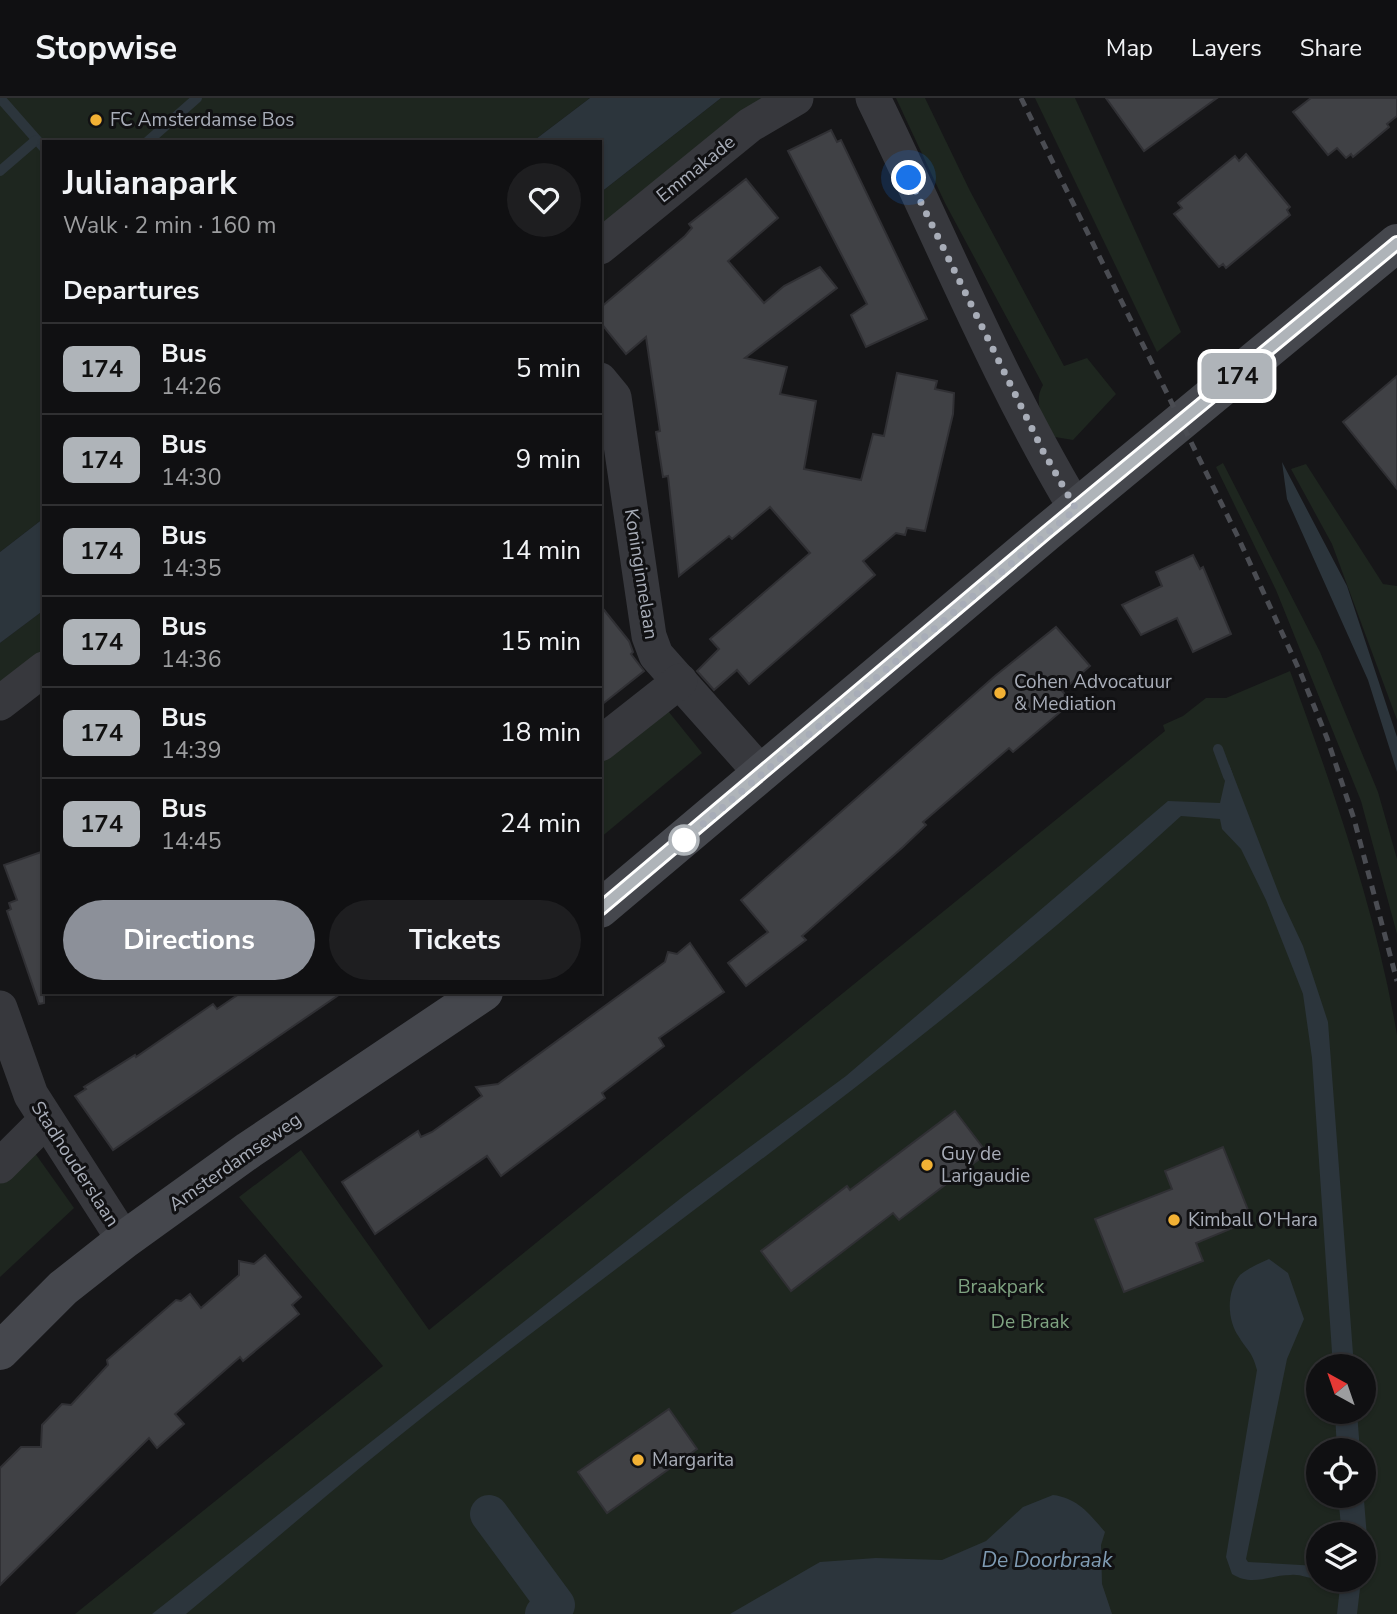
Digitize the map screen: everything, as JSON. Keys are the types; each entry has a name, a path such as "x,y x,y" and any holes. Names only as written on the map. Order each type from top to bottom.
{"main road":[{"path":"602,907 1397,243"},
{"name":"Amsterdamseweg","path":"0,1351 63,1288 124,1240 249,1150 481,994"}],"street":[{"name":"Emmakade","path":"602,245 750,125 796,98"},
{"path":"873,98 931,225 1043,451 1076,509"},
{"name":"Koninginnelaan","path":"602,382 614,397 649,636 656,655 762,774"},
{"path":"0,703 42,671"},
{"path":"602,742 680,681"},
{"name":"Stadhouderslaan","path":"0,1008 30,1096 124,1240"},
{"path":"0,1166 45,1121"}],"green space":[{"path":"0,98 590,98 535,140 42,140 42,520 0,552"},
{"path":"721,98 767,98 602,225 602,191"},
{"path":"896,98 925,98 970,191 1064,366 1087,358 1116,394 1073,440 1055,437 1043,418 1039,399 1043,385 945,203"},
{"path":"1035,98 1075,98 1181,332 1157,352"},
{"path":"1223,463 1320,652 1378,792 1397,859 1397,934 1361,801 1276,590 1216,467"},
{"path":"1306,464 1383,584 1397,586 1397,720 1332,544 1291,469"},
{"path":"42,612 42,651 0,683 0,643"},
{"name":"Braakpark","path":"1290,671 1352,851 1388,989 1397,1035 1397,1614 75,1614 383,1366 239,1197 301,1150 429,1330 1165,731 1163,725 1183,716 1206,698 1226,698"},
{"path":"664,706 702,753 602,836 602,753"},
{"path":"32,1149 74,1208 0,1277 0,1181"}],"water":[{"path":"590,98 721,98 602,191 602,140 535,140"},
{"path":"1282,462 1347,586 1397,737 1397,772 1368,680 1287,499"},
{"path":"42,520 42,612 0,643 0,552"},
{"path":"1219,762 1229,764 1281,899 1303,946 1328,1022 1353,1354 1332,1354 1312,1058 1303,994 1266,900 1241,849 1222,829 1220,819 1181,816 1092,895 907,1047 433,1409 186,1614 152,1614 685,1195 846,1076 1168,801 1220,803 1225,781"},
{"path":"1269,1259 1288,1273 1304,1319 1287,1359 1246,1559 1248,1562 1306,1565 1306,1577 1283,1575 1247,1580 1232,1574 1226,1557 1257,1370 1232,1323 1230,1298 1235,1282 1250,1268"},
{"path":"1336,1424 1358,1424 1359,1438 1336,1438"},
{"name":"De Doorbraak","path":"1053,1495 1076,1503 1105,1532 1101,1545 1102,1584 1112,1614 730,1614 820,1562 876,1558 942,1560 986,1541 1023,1507"},
{"path":"1339,1508 1365,1508 1366,1522 1341,1522"},
{"path":"1339,1592 1360,1592 1357,1614 1337,1614"}],"building":[{"path":"1106,98 1217,98 1144,151"},
{"path":"1311,98 1397,98 1397,116 1387,124 1389,127 1353,157 1351,154 1346,158 1337,148 1328,155 1293,112"},
{"path":"831,130 837,142 841,140 927,319 866,347 851,315 867,304 788,151"},
{"path":"1246,154 1290,207 1287,210 1290,215 1226,268 1223,264 1219,267 1174,214 1182,208 1178,203 1235,156 1239,161"},
{"path":"746,179 778,218 728,261 764,303 784,286 820,267 837,288 745,358 787,367 780,394 816,401 804,469 861,480 873,434 884,436 897,373 937,381 935,389 954,393 953,414 925,531 907,528 905,535 896,533 863,561 875,575 749,684 737,670 714,690 697,671 719,649 710,639 810,553 770,507 732,539 729,536 679,576 668,476 663,477 656,432 660,431 646,337 626,354 602,324 602,306 685,236 692,228 689,224"},
{"path":"1397,376 1397,489 1343,422"},
{"path":"1193,555 1200,569 1203,567 1231,634 1193,652 1177,618 1141,635 1122,605 1162,586 1156,572"},
{"path":"602,607 629,641 633,652 631,654 644,671 602,704"},
{"path":"1056,627 1090,666 1062,691 1072,702 1013,752 1009,748 923,822 926,825 903,847 802,936 806,940 746,986 728,963 768,932 741,900 995,676"},
{"path":"42,852 44,1003 39,1004 7,911 11,909 9,903 17,900 4,865"},
{"path":"690,943 724,992 659,1038 664,1046 602,1093 605,1098 501,1176 487,1156 375,1234 342,1182 418,1131 421,1137 432,1132 482,1096 476,1087 498,1084 665,962 668,952 677,954"},
{"path":"239,994 340,994 113,1150 75,1096 86,1089 84,1087 135,1055 136,1057 213,1004 217,1009"},
{"path":"955,1111 987,1153 899,1220 893,1213 791,1291 761,1251 847,1186 850,1190"},
{"name":"Kimball O'Hara","path":"1223,1147 1252,1220 1196,1243 1203,1261 1124,1292 1095,1219 1172,1189 1165,1171"},
{"path":"265,1255 301,1297 292,1305 299,1314 243,1361 240,1357 175,1414 184,1424 157,1448 149,1438 0,1585 0,1468 21,1447 41,1447 42,1425 62,1404 71,1405 108,1365 107,1360 176,1300 181,1301 190,1294 201,1308 239,1275 239,1261 254,1264"},
{"name":"Margarita","path":"669,1409 697,1449 607,1513 578,1472"}],"waterway":[{"path":"0,98 42,146"},
{"path":"149,140 197,98"},
{"path":"0,171 36,140"},
{"path":"1218,749 1228,776"},
{"path":"489,1514 556,1605 544,1614"}],"railway":[{"path":"1021,98 1237,535 1301,674 1327,738 1354,819 1397,981"}],"bus line":[{"name":"174","path":"602,907 1047,532 1397,243"}],"place":[{"name":"FC Amsterdamse Bos","path":"96,120"},
{"name":"Cohen Advocatuur & Mediation","path":"1000,693"},
{"name":"Guy de Larigaudie","path":"927,1165"},
{"name":"Kimball O'Hara","path":"1174,1220"},
{"name":"Margarita","path":"638,1460"}],"route":[{"path":"684,840 682,842 1076,509 1043,451 909,178"}],"park label":[{"name":"De Braak","path":"1030,1322"}]}
